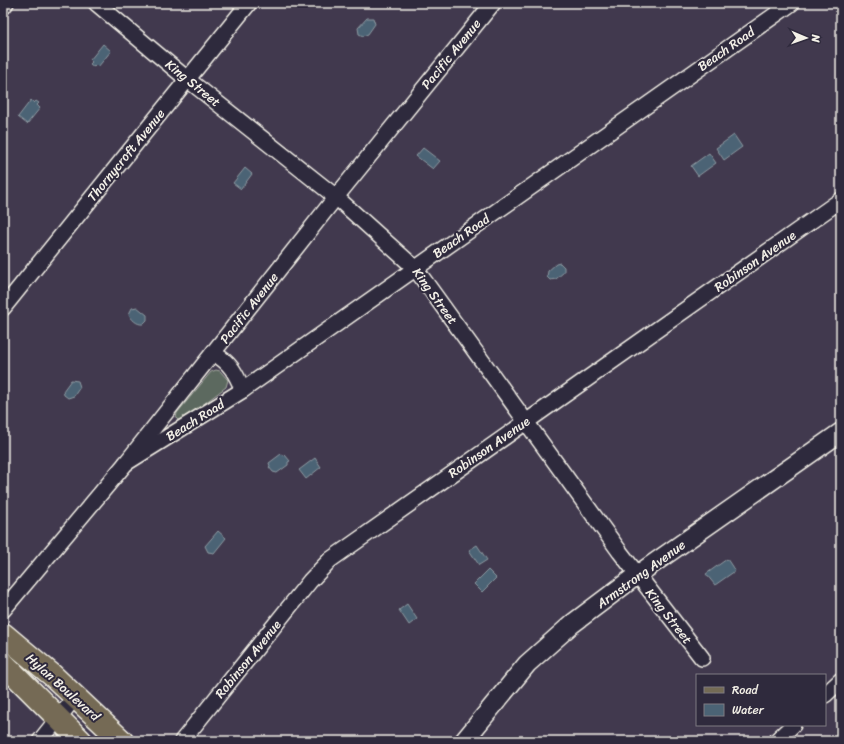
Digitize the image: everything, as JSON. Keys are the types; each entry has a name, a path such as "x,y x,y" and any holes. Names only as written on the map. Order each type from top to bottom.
{"main road":[{"name":"Hylan Boulevard","path":"3,634 52,675 122,741"},
{"name":"Hylan Boulevard","path":"3,664 81,741"}],"street":[{"path":"3,6 6,3"},
{"name":"King Street","path":"96,3 187,79 336,197 415,268 637,575 702,658"},
{"name":"Thornycroft Avenue","path":"3,308 249,3"},
{"name":"Pacific Avenue","path":"3,610 126,463 336,197 493,3"},
{"name":"Beach Road","path":"126,463 243,390 792,3"},
{"name":"Robinson Avenue","path":"182,741 310,582 330,560 841,200"},
{"path":"213,353 230,364 243,390"},
{"name":"Armstrong Avenue","path":"464,741 527,664 572,624 637,575 841,432"},
{"path":"826,694 841,680"},
{"path":"40,741 75,697"},
{"path":"776,741 792,726"}],"green space":[{"path":"216,370 220,371 228,380 226,387 184,419 178,420 176,418 177,413 211,372"}],"water":[{"path":"367,18 373,18 375,24 368,34 363,36 359,34 358,28"},
{"path":"103,44 111,51 98,67 96,65 94,67 90,64 92,62 90,60"},
{"path":"31,100 34,103 36,101 39,103 37,105 40,108 27,124 18,117"},
{"path":"734,135 742,147 724,160 716,148"},
{"path":"423,148 440,161 433,169 416,156"},
{"path":"709,153 716,163 698,176 691,166"},
{"path":"245,168 252,174 241,189 233,183"},
{"path":"560,263 564,267 564,272 556,279 550,280 547,277 548,271 556,264"},
{"path":"137,307 147,315 147,320 143,324 139,324 134,321 129,314 132,308"},
{"path":"71,380 78,381 80,387 74,396 68,398 64,395 63,391"},
{"path":"281,454 284,456 285,455 290,461 288,462 288,465 277,473 273,472 269,467 269,463"},
{"path":"315,458 321,467 306,479 299,470"},
{"path":"218,531 226,538 214,553 208,552 205,546"},
{"path":"477,545 487,560 479,565 469,550"},
{"path":"727,559 735,571 715,585 706,574"},
{"path":"488,570 496,578 482,592 474,584"},
{"path":"407,604 417,619 409,625 399,610"}]}
